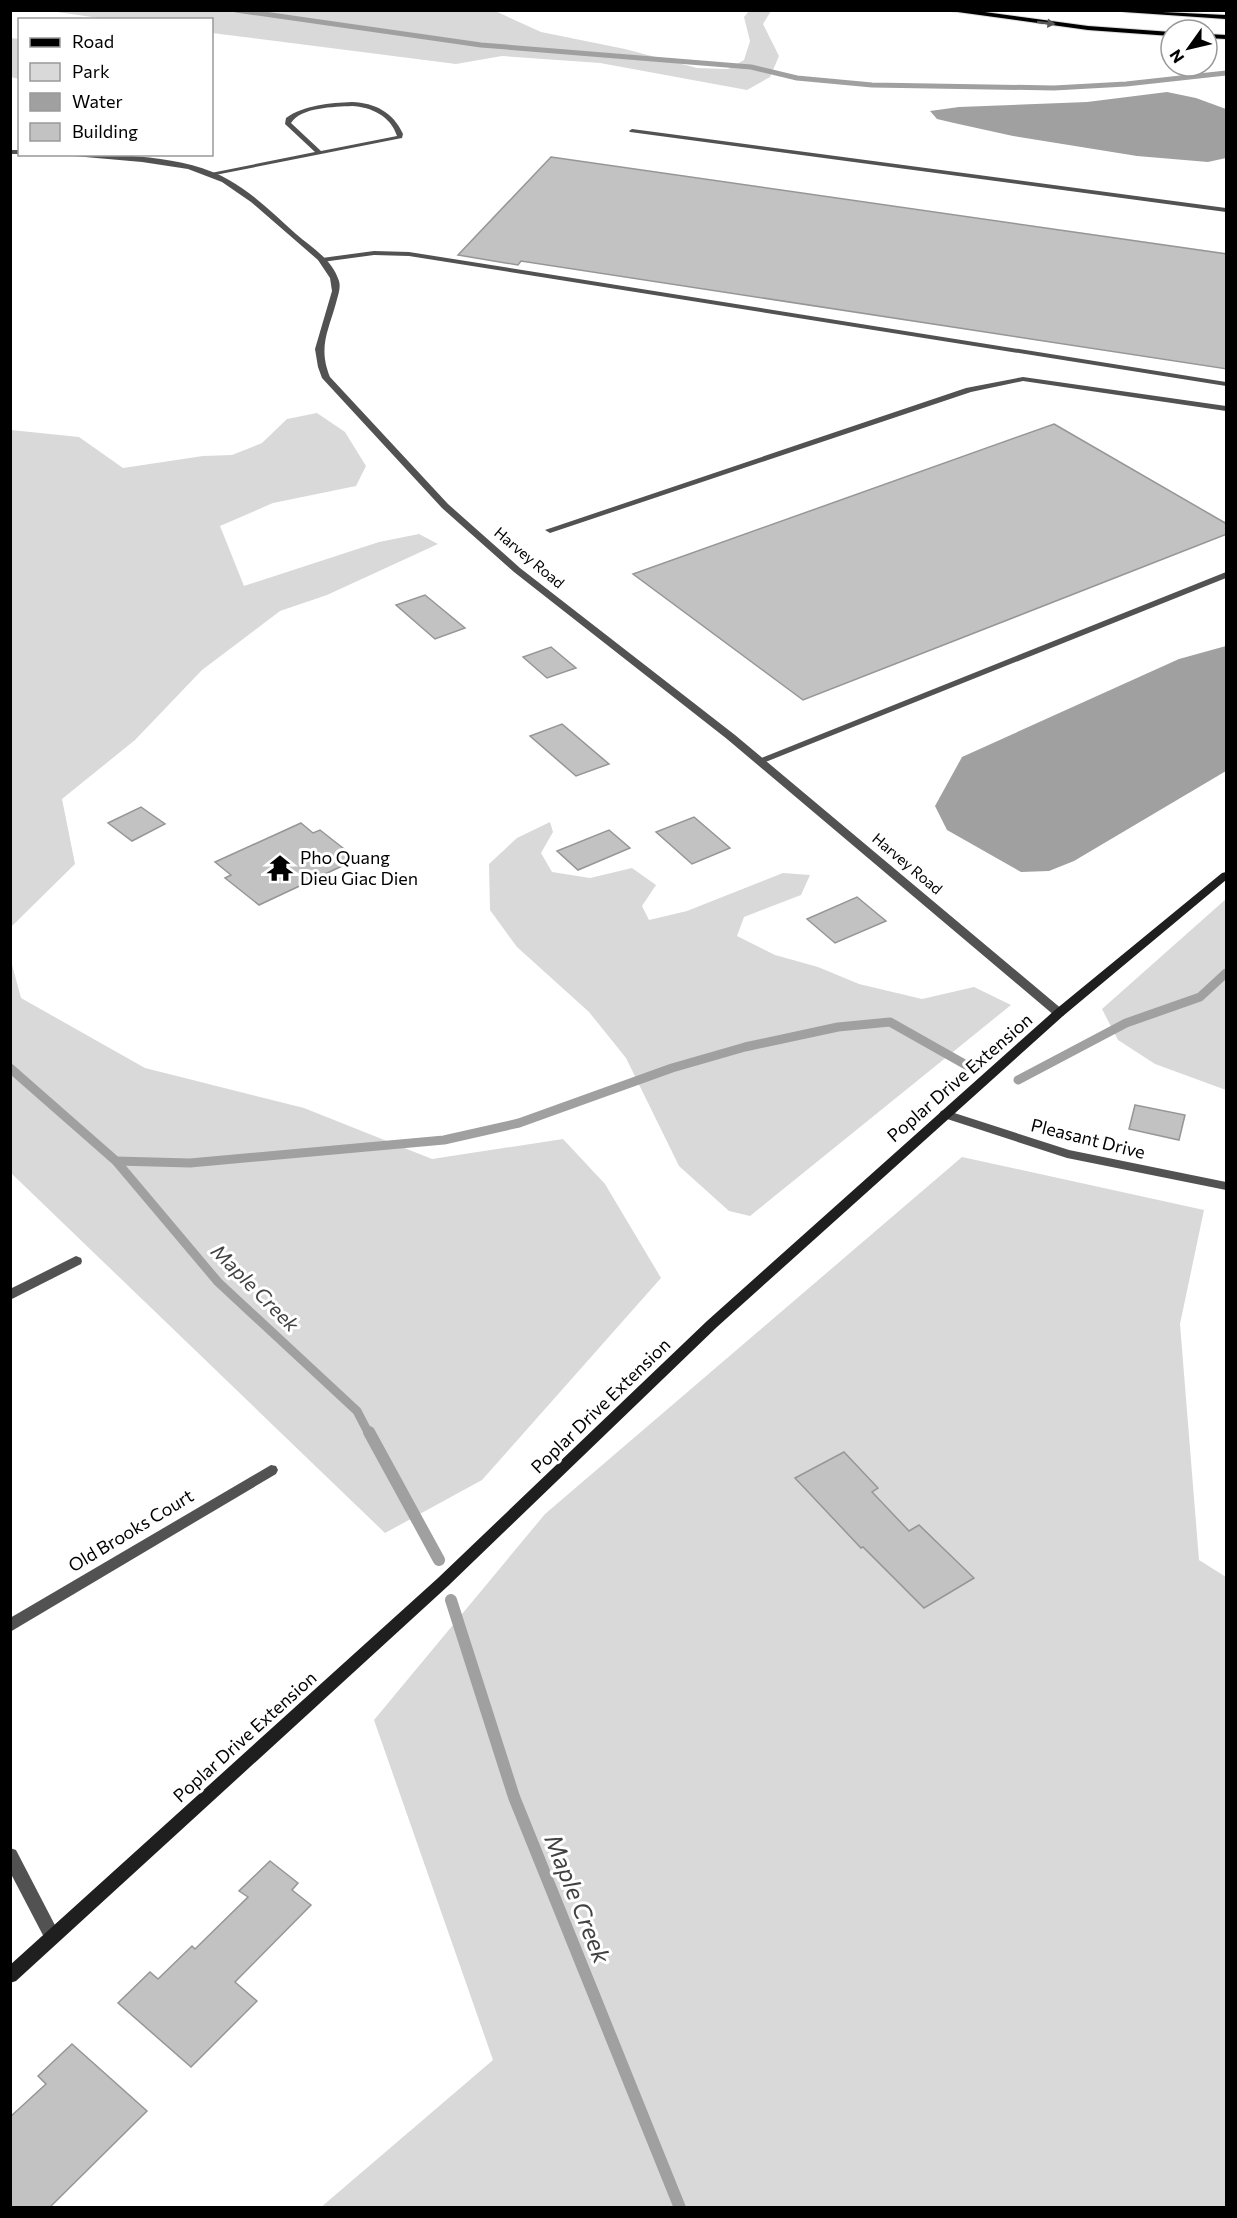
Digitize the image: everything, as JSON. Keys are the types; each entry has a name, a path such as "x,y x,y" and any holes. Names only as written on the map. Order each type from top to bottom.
{"main road":[{"path":"947,10 1088,28 1159,33"},
{"path":"1124,10 1227,17"}],"street":[{"path":"210,174 320,153 400,137 400,134 384,115 371,106 330,107 299,111 292,115 287,123 320,153"},
{"path":"632,131 1227,210"},
{"name":"Harvey Road","path":"76,156 192,168 210,174 224,180 322,260 329,268 336,287 328,320 317,346 318,361 326,378 400,455 417,476 481,538 526,577 759,761 1059,1013"},
{"path":"322,260 374,253 409,254 1227,384"},
{"path":"550,530 969,390 1023,379 1227,409"},
{"path":"759,761 1227,575"},
{"name":"Poplar Drive Extension","path":"10,1976 443,1582 712,1324 1059,1013 1227,874"},
{"name":"Pleasant Drive","path":"945,1114 1067,1154 1227,1186"},
{"path":"10,1295 76,1261"},
{"name":"Old Brooks Court","path":"10,1626 271,1470"},
{"path":"10,1855 52,1936"}],"green space":[{"path":"50,11 495,11 541,32 625,49 697,68 728,69 744,60 750,41 744,17 749,11 771,11 763,24 779,56 770,77 747,90 600,63 502,56 456,64 213,33 213,18 99,18"},
{"path":"11,38 18,39 18,79 11,77"},
{"path":"317,413 345,432 366,466 356,486 273,503 220,526 244,586 379,542 419,534 438,544 327,595 280,611 202,670 135,740 62,799 75,864 11,927 11,430 79,437 123,468 203,456 232,455 262,443 287,419"},
{"path":"550,822 553,832 541,853 552,872 590,878 632,868 656,885 642,906 649,920 687,911 783,873 810,875 801,895 744,917 737,936 775,955 818,967 859,984 922,999 974,987 1011,1005 750,1216 729,1211 679,1166 626,1058 589,1012 517,947 490,910 489,864 517,838"},
{"path":"1226,899 1226,1090 1155,1064 1118,1040 1102,1009"},
{"path":"11,961 21,998 145,1068 304,1108 432,1159 563,1139 605,1184 661,1278 482,1480 385,1533 11,1173"},
{"path":"962,1157 1204,1210 1180,1324 1199,1560 1226,1577 1226,2207 320,2208 493,2060 374,1720 545,1514"}],"water":[{"path":"1167,92 1196,98 1226,109 1226,158 1208,162 1137,156 1013,136 937,119 930,111 959,107 1087,102"},
{"path":"1226,646 1226,771 1074,861 1049,871 1021,872 947,830 935,806 962,757 1179,659"}],"building":[{"path":"551,157 1227,254 1227,369 521,261 518,265 458,255"},
{"path":"1054,424 1227,524 1227,534 803,700 633,574"},
{"path":"425,595 465,628 435,639 396,605"},
{"path":"551,647 576,668 547,678 523,657"},
{"path":"562,724 609,764 576,776 530,736"},
{"path":"141,807 165,824 132,841 108,823"},
{"path":"694,817 730,848 692,864 656,832"},
{"name":"Pho Quang Dieu Giac Dien","path":"301,823 313,833 320,830 357,859 259,905 225,878 231,875 215,862"},
{"path":"609,830 630,848 578,870 557,851"},
{"path":"857,897 886,921 835,943 807,919"},
{"path":"1135,1105 1185,1115 1179,1140 1129,1129"},
{"path":"844,1452 878,1488 872,1492 909,1531 919,1525 974,1578 924,1608 863,1547 861,1548 795,1478"},
{"path":"270,1861 298,1883 292,1890 311,1905 235,1982 257,2001 191,2067 118,2003 150,1972 158,1979 192,1946 195,1949 248,1897 239,1891"},
{"path":"72,2044 147,2111 49,2208 10,2208 10,2117 46,2084 38,2076"}],"waterway":[{"path":"236,10 481,45 751,67 797,78 872,85 1054,88 1126,84 1226,73"},
{"path":"1018,1080 1126,1023 1200,997 1226,973"},
{"path":"116,1161 190,1163 444,1140 519,1123 672,1068 745,1047 838,1027 890,1022 975,1070"},
{"name":"Maple Creek","path":"10,1068 116,1161"},
{"name":"Maple Creek","path":"116,1161 218,1282 357,1411 369,1434"},
{"name":"Maple Creek","path":"369,1432 439,1560"},
{"name":"Maple Creek","path":"451,1600 514,1797 680,2208"}],"place":[{"name":"Pho Quang Dieu Giac Dien","path":"280,868"}]}
